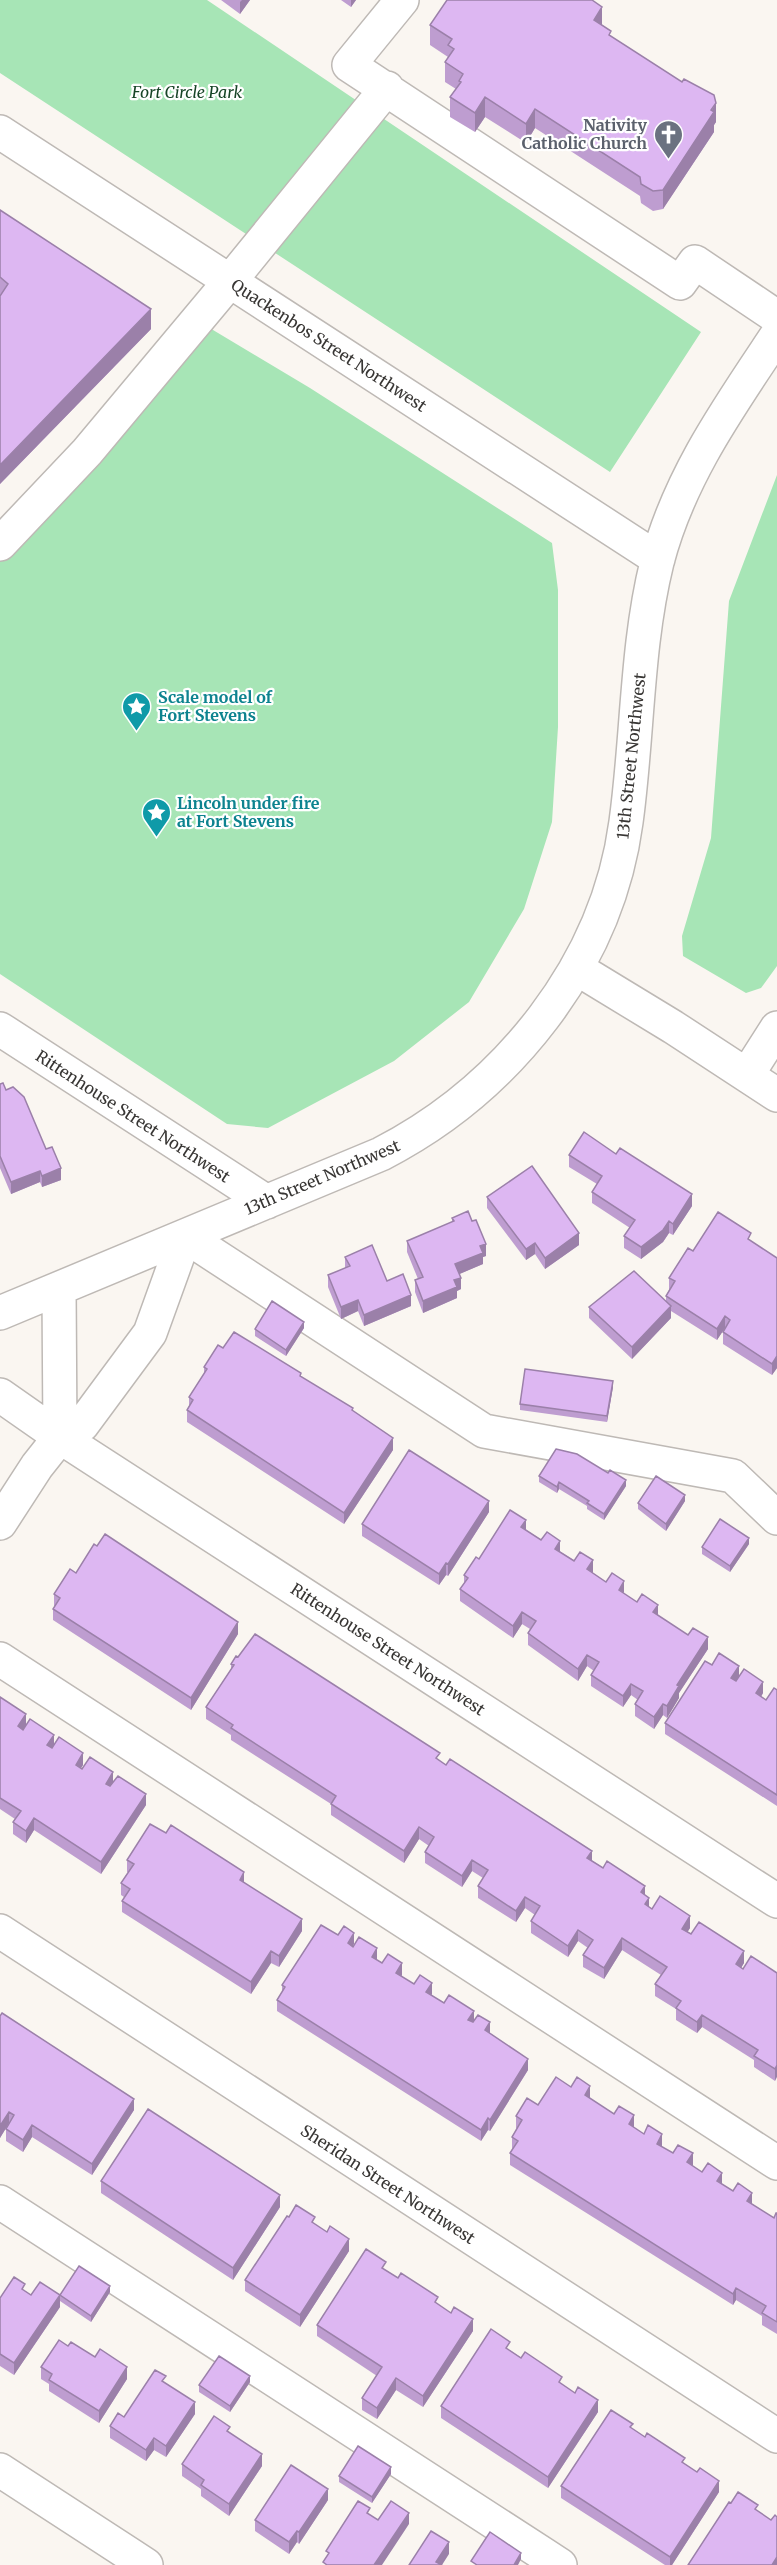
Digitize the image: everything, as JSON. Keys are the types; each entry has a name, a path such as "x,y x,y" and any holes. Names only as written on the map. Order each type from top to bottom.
{"street":[{"path":"402,0 350,65 680,283 695,262 777,317"},
{"path":"0,544 87,452 387,88"},
{"name":"Quackenbos Street Northwest","path":"0,132 658,559"},
{"name":"13th Street Northwest","path":"0,1313 381,1154 408,1140 453,1110 500,1069 527,1039 576,968 605,905 624,838 641,650 649,595 670,521 694,467 715,429 777,335"},
{"path":"576,968 674,1027 777,1095"},
{"path":"747,1075 777,1028"},
{"name":"Rittenhouse Street Northwest","path":"0,1029 267,1202"},
{"path":"0,1523 37,1466 60,1437 82,1425 150,1333 185,1236 484,1431 733,1476 777,1518"},
{"path":"59,1289 60,1437"},
{"name":"Rittenhouse Street Northwest","path":"0,1395 60,1437 777,1901"},
{"path":"0,1659 777,2163"},
{"name":"Sheridan Street Northwest","path":"0,1931 777,2436"},
{"path":"0,2202 560,2565"},
{"path":"0,2470 147,2565"}],"green space":[{"name":"Fort Circle Park","path":"0,0 207,0 701,332 610,472 0,73"},
{"path":"183,312 310,388 552,543 558,590 558,727 552,822 524,909 469,1002 394,1061 268,1128 227,1124 0,974 0,528"},
{"path":"777,475 777,966 761,988 746,993 683,956 682,936 711,838 729,601"}],"building":[{"path":"447,0 592,0 602,7 594,20 611,31 609,35 682,82 684,79 714,95 716,103 711,110 714,112 663,190 653,191 641,184 640,177 535,109 526,124 485,97 475,113 450,97 461,82 459,81 463,74 445,62 454,49 448,45 452,39 430,25"},
{"path":"0,210 151,309 0,465 0,296 8,284 0,277"},
{"path":"3,1083 6,1090 13,1087 24,1097 46,1149 52,1147 61,1168 42,1176 40,1171 11,1182 0,1156 0,1084"},
{"path":"584,1132 616,1154 620,1148 692,1194 673,1224 669,1221 663,1230 641,1247 624,1236 635,1220 592,1192 602,1176 569,1155"},
{"path":"532,1166 579,1233 545,1258 535,1243 526,1249 487,1197"},
{"path":"468,1211 472,1221 476,1220 486,1244 480,1246 483,1253 455,1264 461,1278 454,1280 457,1287 423,1301 415,1280 423,1277 407,1241 454,1221 452,1218"},
{"path":"718,1212 751,1233 748,1239 777,1258 777,1356 772,1364 723,1332 730,1320 725,1316 717,1329 666,1296 675,1281 669,1278 688,1248 693,1251"},
{"path":"372,1245 387,1281 403,1274 411,1295 364,1315 358,1300 341,1307 328,1275 350,1266 345,1257"},
{"path":"634,1271 671,1306 632,1347 589,1307"},
{"path":"272,1301 304,1322 286,1350 255,1329"},
{"path":"234,1332 301,1373 300,1376 353,1408 352,1410 393,1438 344,1513 187,1410 193,1400 189,1397 207,1369 204,1367 218,1345 223,1348"},
{"path":"525,1369 613,1381 607,1416 520,1404"},
{"path":"556,1449 577,1454 608,1473 610,1470 626,1480 604,1514 587,1503 589,1501 559,1482 557,1487 539,1476"},
{"path":"409,1450 489,1501 439,1574 362,1524"},
{"path":"656,1476 685,1495 666,1524 638,1503"},
{"path":"510,1510 526,1520 521,1527 541,1540 547,1532 560,1541 555,1549 574,1561 580,1552 593,1560 587,1569 606,1582 612,1573 624,1581 619,1590 637,1602 642,1594 658,1605 653,1612 688,1635 693,1628 708,1637 677,1685 679,1686 667,1706 663,1704 654,1717 635,1704 643,1691 631,1684 623,1696 591,1675 599,1662 587,1655 578,1669 528,1633 536,1621 522,1612 513,1626 460,1589 468,1578 464,1575 476,1557 479,1559"},
{"path":"720,1519 749,1538 730,1566 702,1547"},
{"path":"105,1534 238,1622 191,1698 53,1609 60,1598 54,1594 70,1569 76,1573 94,1544 97,1546"},
{"path":"255,1634 440,1753 436,1758 446,1765 450,1759 592,1851 587,1858 603,1868 607,1861 645,1886 641,1892 649,1898 645,1904 652,1909 660,1896 690,1916 682,1929 691,1934 699,1922 744,1951 736,1964 743,1969 751,1956 777,1973 777,2065 775,2069 754,2056 758,2050 702,2015 697,2022 676,2008 681,2001 655,1984 667,1967 622,1938 604,1968 583,1955 593,1940 578,1930 568,1946 531,1921 540,1906 525,1897 516,1911 478,1886 488,1870 472,1860 462,1876 425,1852 434,1837 419,1827 404,1851 331,1804 336,1796 231,1728 233,1725 206,1707 234,1665 231,1664 236,1656 238,1657"},
{"path":"719,1653 739,1666 731,1678 736,1681 744,1669 763,1682 756,1693 766,1700 774,1688 777,1690 777,1795 665,1723 705,1661 712,1665"},
{"path":"0,1697 26,1714 18,1726 23,1730 30,1719 54,1735 47,1745 52,1748 59,1737 83,1753 76,1765 82,1769 90,1757 113,1772 106,1784 110,1786 118,1776 146,1794 101,1862 34,1818 26,1831 13,1822 21,1811 0,1798"},
{"path":"150,1824 166,1833 171,1825 244,1872 240,1880 302,1919 279,1956 271,1951 251,1982 122,1901 130,1889 121,1883 134,1864 127,1860"},
{"path":"321,1925 338,1935 344,1926 354,1933 348,1943 353,1947 359,1937 377,1948 372,1957 382,1963 388,1954 402,1963 396,1973 414,1984 420,1975 432,1983 426,1992 444,2003 449,1995 474,2011 468,2020 473,2022 478,2015 490,2022 485,2030 528,2059 490,2120 488,2118 481,2130 277,2000 285,1987 282,1985"},
{"path":"2,2013 134,2099 92,2164 32,2125 23,2140 6,2129 14,2115 9,2112 0,2126 0,2016"},
{"path":"556,2077 571,2087 577,2077 590,2086 585,2095 614,2114 619,2106 634,2115 629,2124 644,2134 648,2125 662,2134 657,2144 673,2153 678,2145 693,2153 687,2162 702,2172 708,2163 722,2173 717,2181 733,2191 738,2183 752,2193 747,2201 774,2218 777,2213 777,2322 762,2313 766,2306 736,2288 733,2294 510,2153 518,2141 512,2137 522,2120 516,2116 527,2098 538,2105"},
{"path":"148,2109 280,2195 233,2268 101,2181"},
{"path":"296,2205 315,2217 312,2222 327,2232 330,2226 349,2239 300,2315 245,2280"},
{"path":"366,2249 386,2262 382,2268 398,2278 401,2273 438,2297 435,2302 451,2313 454,2307 473,2319 423,2396 396,2378 377,2408 362,2398 382,2367 317,2325"},
{"path":"79,2266 110,2286 91,2316 60,2295"},
{"path":"14,2277 25,2284 22,2289 31,2295 40,2282 60,2295 14,2363 0,2354 0,2298"},
{"path":"491,2329 510,2342 506,2348 521,2358 525,2352 562,2377 559,2382 575,2393 578,2387 598,2400 548,2477 441,2406"},
{"path":"59,2340 68,2346 71,2342 95,2357 100,2349 127,2367 99,2411 49,2380 52,2374 41,2367"},
{"path":"219,2356 250,2376 230,2406 199,2385"},
{"path":"155,2370 166,2376 162,2381 195,2402 166,2446 154,2438 146,2450 110,2426 118,2413 124,2417"},
{"path":"611,2410 633,2424 630,2427 645,2437 647,2433 685,2458 682,2462 697,2472 700,2468 719,2481 670,2557 561,2486"},
{"path":"214,2416 230,2427 227,2431 262,2454 229,2504 201,2485 204,2480 182,2464"},
{"path":"358,2446 391,2467 372,2497 339,2476"},
{"path":"291,2465 328,2489 299,2532 297,2531 289,2542 255,2520"},
{"path":"738,2492 758,2505 755,2509 771,2520 775,2515 777,2517 777,2557 772,2565 688,2565 729,2502 731,2503"},
{"path":"358,2501 370,2508 367,2513 378,2520 391,2501 409,2513 374,2565 327,2565 323,2562 329,2553 326,2551"},
{"path":"431,2531 449,2542 436,2562 442,2565 409,2565"},
{"path":"490,2532 521,2553 514,2565 477,2565 471,2561"}],"place":[{"name":"Nativity Catholic Church","path":"668,160"},
{"name":"Scale model of Fort Stevens","path":"137,732"},
{"name":"Lincoln under fire at Fort Stevens","path":"156,838"}]}
